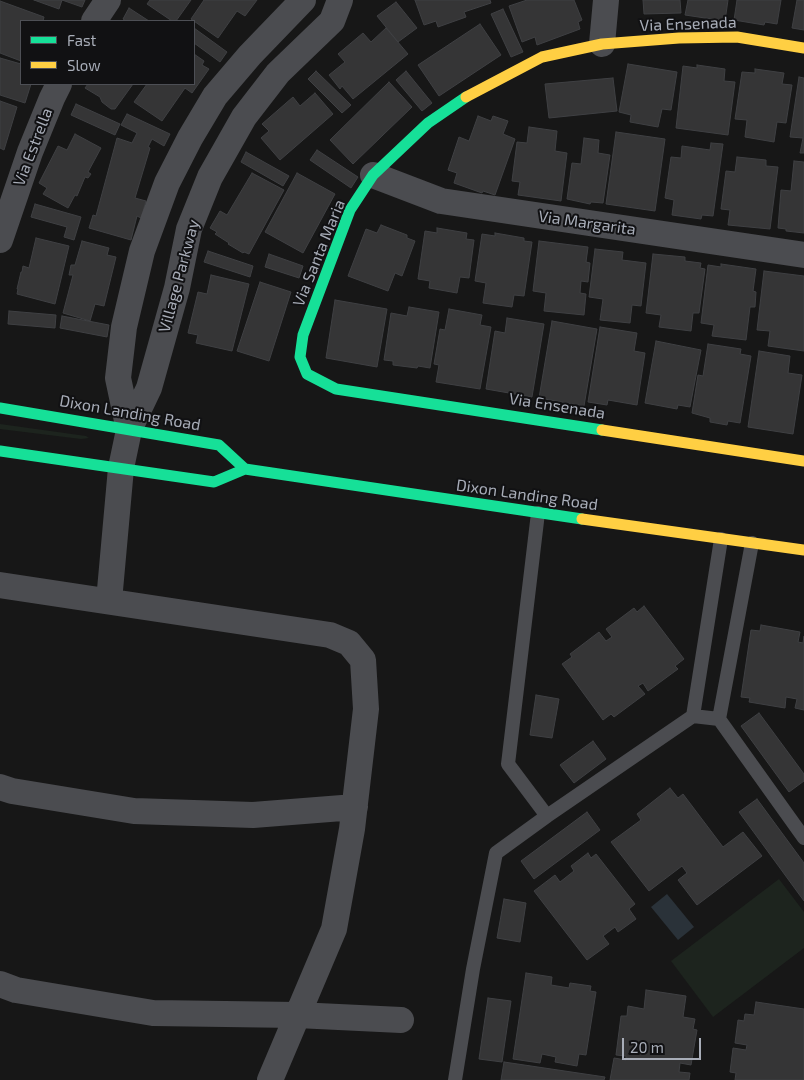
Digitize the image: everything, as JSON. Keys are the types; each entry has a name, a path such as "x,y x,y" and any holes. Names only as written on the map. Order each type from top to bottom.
{"street":[{"path":"95,20 108,0"},
{"path":"109,601 122,468 129,430 118,378 124,327 142,251 167,183 190,138 216,96 250,55 303,0"},
{"name":"Village Parkway","path":"129,430 149,388 177,288 189,229 210,177 244,117 278,73 332,21 340,0"},
{"path":"602,44 606,0"},
{"name":"Via Ensenada","path":"602,44 680,38 737,37 804,48"},
{"name":"Via Santa Maria","path":"308,374 300,357 303,336 350,210 373,175 428,123 470,94 542,57 602,44"},
{"name":"Via Estrella","path":"0,240 30,152 58,85"},
{"name":"Via Margarita","path":"373,175 441,202 804,255"},
{"name":"Via Ensenada","path":"308,374 336,389 804,461"},
{"name":"Dixon Landing Road","path":"0,408 219,445 245,470"},
{"name":"Dixon Landing Road","path":"0,451 214,482 245,470 538,514 804,550"},
{"path":"0,585 316,632 350,643 363,660 366,709 355,807 334,929 270,1080"},
{"path":"0,787 12,791 134,811 254,815 355,807"},
{"path":"0,984 16,990 153,1013 298,1015 401,1020"}],"lane":[{"path":"538,514 508,764 547,816"},
{"path":"693,716 721,539"},
{"path":"752,543 719,719 804,838"},
{"path":"454,1080 496,852 693,716 719,719"}],"shaded area":[{"path":"0,424 86,436 89,438 81,439 0,429"},
{"path":"779,879 804,912 804,948 713,1017 671,961"},
{"path":"667,894 694,927 678,940 651,907"}],"building":[{"path":"34,0 62,0 59,9"},
{"path":"62,0 85,0 82,7"},
{"path":"150,0 191,0 177,20 171,20 147,4"},
{"path":"204,0 257,0 245,16 237,11 218,38 191,19"},
{"path":"415,0 490,0 491,3 464,12 466,17 438,27 436,21 424,25"},
{"path":"527,0 574,0 582,20 578,22 580,29 537,45 535,37 522,42 509,6"},
{"path":"643,0 680,0 681,13 644,14"},
{"path":"688,0 728,0 725,21 685,15"},
{"path":"737,0 781,0 777,24 765,22 764,25 734,20"},
{"path":"797,0 804,0 804,30 792,28"},
{"path":"0,1 44,17 43,20 20,20 20,61 0,53"},
{"path":"396,2 417,28 398,42 377,16"},
{"path":"129,8 147,20 124,20 123,19"},
{"path":"503,9 523,52 511,57 491,14"},
{"path":"480,24 501,55 439,96 418,65"},
{"path":"386,28 408,54 353,99 342,86 340,89 329,75 345,62 338,54 363,33 371,42"},
{"path":"195,29 227,52 220,62 195,44"},
{"path":"195,55 204,61 202,65 209,69 192,93 185,88 162,121 134,102 146,85 195,85"},
{"path":"0,58 20,64 20,85 31,85 25,103 0,95"},
{"path":"628,64 677,72 671,110 662,109 658,127 630,122 631,115 619,112"},
{"path":"697,65 725,69 724,81 735,82 728,135 676,128 683,66 697,68"},
{"path":"755,69 784,73 782,84 792,85 786,123 777,122 774,142 745,137 747,120 735,119 742,72 755,73"},
{"path":"316,71 351,105 342,113 308,79"},
{"path":"406,71 432,103 422,111 396,80"},
{"path":"799,77 804,78 804,153 800,153 803,138 790,137"},
{"path":"613,78 617,111 549,118 545,84"},
{"path":"389,82 412,107 353,164 330,140"},
{"path":"87,85 132,85 115,109 111,109 102,102 100,97 85,88"},
{"path":"315,93 333,114 280,160 261,138 269,131 262,124 293,97 300,106"},
{"path":"0,101 17,107 4,150 0,148"},
{"path":"76,104 120,124 115,135 71,115"},
{"path":"127,114 170,134 164,146 152,139 148,147 150,148 135,198 146,201 141,218 137,216 131,240 89,228 93,215 96,216 117,138 132,143 137,133 121,125"},
{"path":"478,116 491,121 493,116 508,121 503,134 515,139 495,195 483,191 482,193 454,183 457,173 448,170 459,137 469,141"},
{"path":"529,127 557,131 555,151 567,153 561,201 518,195 520,182 512,181 517,142 527,143"},
{"path":"616,132 665,139 655,211 606,204"},
{"path":"75,134 101,148 88,172 91,174 88,178 85,177 77,196 75,195 68,208 43,194 47,188 39,183 58,146 67,150"},
{"path":"584,138 599,140 598,153 610,155 603,203 591,202 590,204 567,199 572,163 581,164"},
{"path":"711,143 723,144 713,216 702,215 701,219 672,215 674,200 665,198 671,157 681,158 682,146 710,150"},
{"path":"317,150 358,177 351,188 310,160"},
{"path":"246,152 289,176 283,186 241,162"},
{"path":"737,157 766,160 766,166 778,167 770,229 728,225 730,210 721,209 726,171 735,172"},
{"path":"794,161 804,162 804,233 778,228 781,190 791,191"},
{"path":"252,173 284,190 249,254 243,253 228,244 215,234 217,232 210,228 220,211 227,215"},
{"path":"297,173 335,194 303,253 265,232"},
{"path":"35,204 81,217 74,240 64,237 67,227 31,217"},
{"path":"381,225 407,235 407,238 415,241 402,276 395,273 388,291 348,276 366,229 377,233"},
{"path":"437,228 467,233 466,239 474,240 469,278 460,277 457,293 429,288 430,281 418,279 425,231 437,233"},
{"path":"495,233 524,238 524,241 532,242 524,296 514,295 512,307 483,303 486,283 475,281 482,234 495,236"},
{"path":"36,238 69,246 55,304 17,294 23,266 29,268"},
{"path":"82,241 109,248 107,255 116,257 104,306 95,304 90,321 63,313 73,275 69,275 71,265 75,265"},
{"path":"539,241 588,247 586,262 590,263 588,282 581,281 580,293 586,294 584,315 544,311 546,293 533,291"},
{"path":"595,249 623,252 622,260 646,263 641,306 632,305 630,323 600,320 603,299 589,297"},
{"path":"208,251 253,266 250,277 204,262"},
{"path":"269,254 303,266 299,278 265,267"},
{"path":"653,254 685,257 685,261 701,263 700,268 705,269 699,313 693,313 691,331 659,327 661,315 646,313"},
{"path":"721,264 756,269 753,291 756,292 755,307 750,307 746,340 712,336 714,325 701,323 708,265 721,267"},
{"path":"764,271 804,276 804,351 768,346 770,331 757,330"},
{"path":"211,275 249,284 232,351 196,343 198,335 188,333 198,292 207,294"},
{"path":"260,282 291,292 269,361 237,351"},
{"path":"335,300 387,309 377,367 326,358"},
{"path":"409,307 439,312 430,368 393,365 393,361 384,360 391,313 407,316"},
{"path":"449,309 482,315 480,325 491,327 480,389 436,382 439,365 434,364 440,329 445,330"},
{"path":"9,311 56,315 55,328 8,324"},
{"path":"62,316 109,325 107,337 60,328"},
{"path":"507,318 544,324 532,397 486,389 495,331 505,333"},
{"path":"552,321 597,329 584,406 539,398"},
{"path":"600,327 637,333 634,351 645,353 637,405 608,400 607,405 588,402"},
{"path":"656,341 701,350 690,407 678,405 677,409 645,403"},
{"path":"708,344 741,349 740,354 751,356 740,423 728,421 727,425 710,422 710,418 692,413 698,375 703,376"},
{"path":"759,351 790,356 788,373 802,375 793,434 748,427"},
{"path":"644,606 684,659 675,666 678,669 648,691 643,683 638,686 645,694 614,717 611,714 603,720 562,664 572,657 570,654 599,632 606,641 612,637 606,629 634,608 637,612"},
{"path":"761,625 800,632 798,642 803,643 804,636 804,710 795,708 797,699 786,697 785,708 749,702 750,698 741,697 751,630 760,631"},
{"path":"536,695 559,699 552,738 530,735"},
{"path":"759,713 804,774 804,781 789,792 741,726"},
{"path":"593,741 606,759 574,783 560,765"},
{"path":"670,788 678,798 683,794 723,847 743,832 762,856 697,905 678,880 687,873 682,866 649,891 611,842 641,820 637,814"},
{"path":"757,799 804,863 804,901 739,812"},
{"path":"587,812 600,830 534,879 521,861"},
{"path":"588,853 591,858 596,854 635,904 629,909 636,919 618,932 615,927 603,936 609,944 587,960 534,891 555,875 560,882 574,871 571,866"},
{"path":"504,899 526,903 520,942 497,938"},
{"path":"526,973 552,977 551,985 569,988 570,983 591,986 590,991 596,992 586,1055 579,1054 577,1066 555,1062 556,1057 542,1054 540,1063 513,1059"},
{"path":"646,990 686,996 683,1017 695,1019 693,1029 697,1030 691,1065 680,1063 679,1072 690,1073 689,1080 610,1080 614,1058 626,1060 626,1056 616,1055 621,1016 627,1016 628,1006 644,1009"},
{"path":"488,998 511,1001 502,1062 479,1059"},
{"path":"756,1002 804,1009 804,1080 735,1080 736,1073 730,1072 733,1048 746,1050 747,1045 735,1043 738,1020 744,1021 745,1014 754,1015"},
{"path":"504,1062 605,1077 604,1080 501,1080"}],"traffic: fast":[{"path":"466,97 428,123 373,175 350,210 303,335 300,357 307,374 336,389 602,430"},
{"path":"0,408 219,445 245,469"},
{"path":"0,451 214,482 245,469 582,519"}],"traffic: slow":[{"path":"466,97 542,57 602,44 679,38 737,37 804,48"},
{"path":"602,430 804,461"},
{"path":"582,519 804,550"}]}
